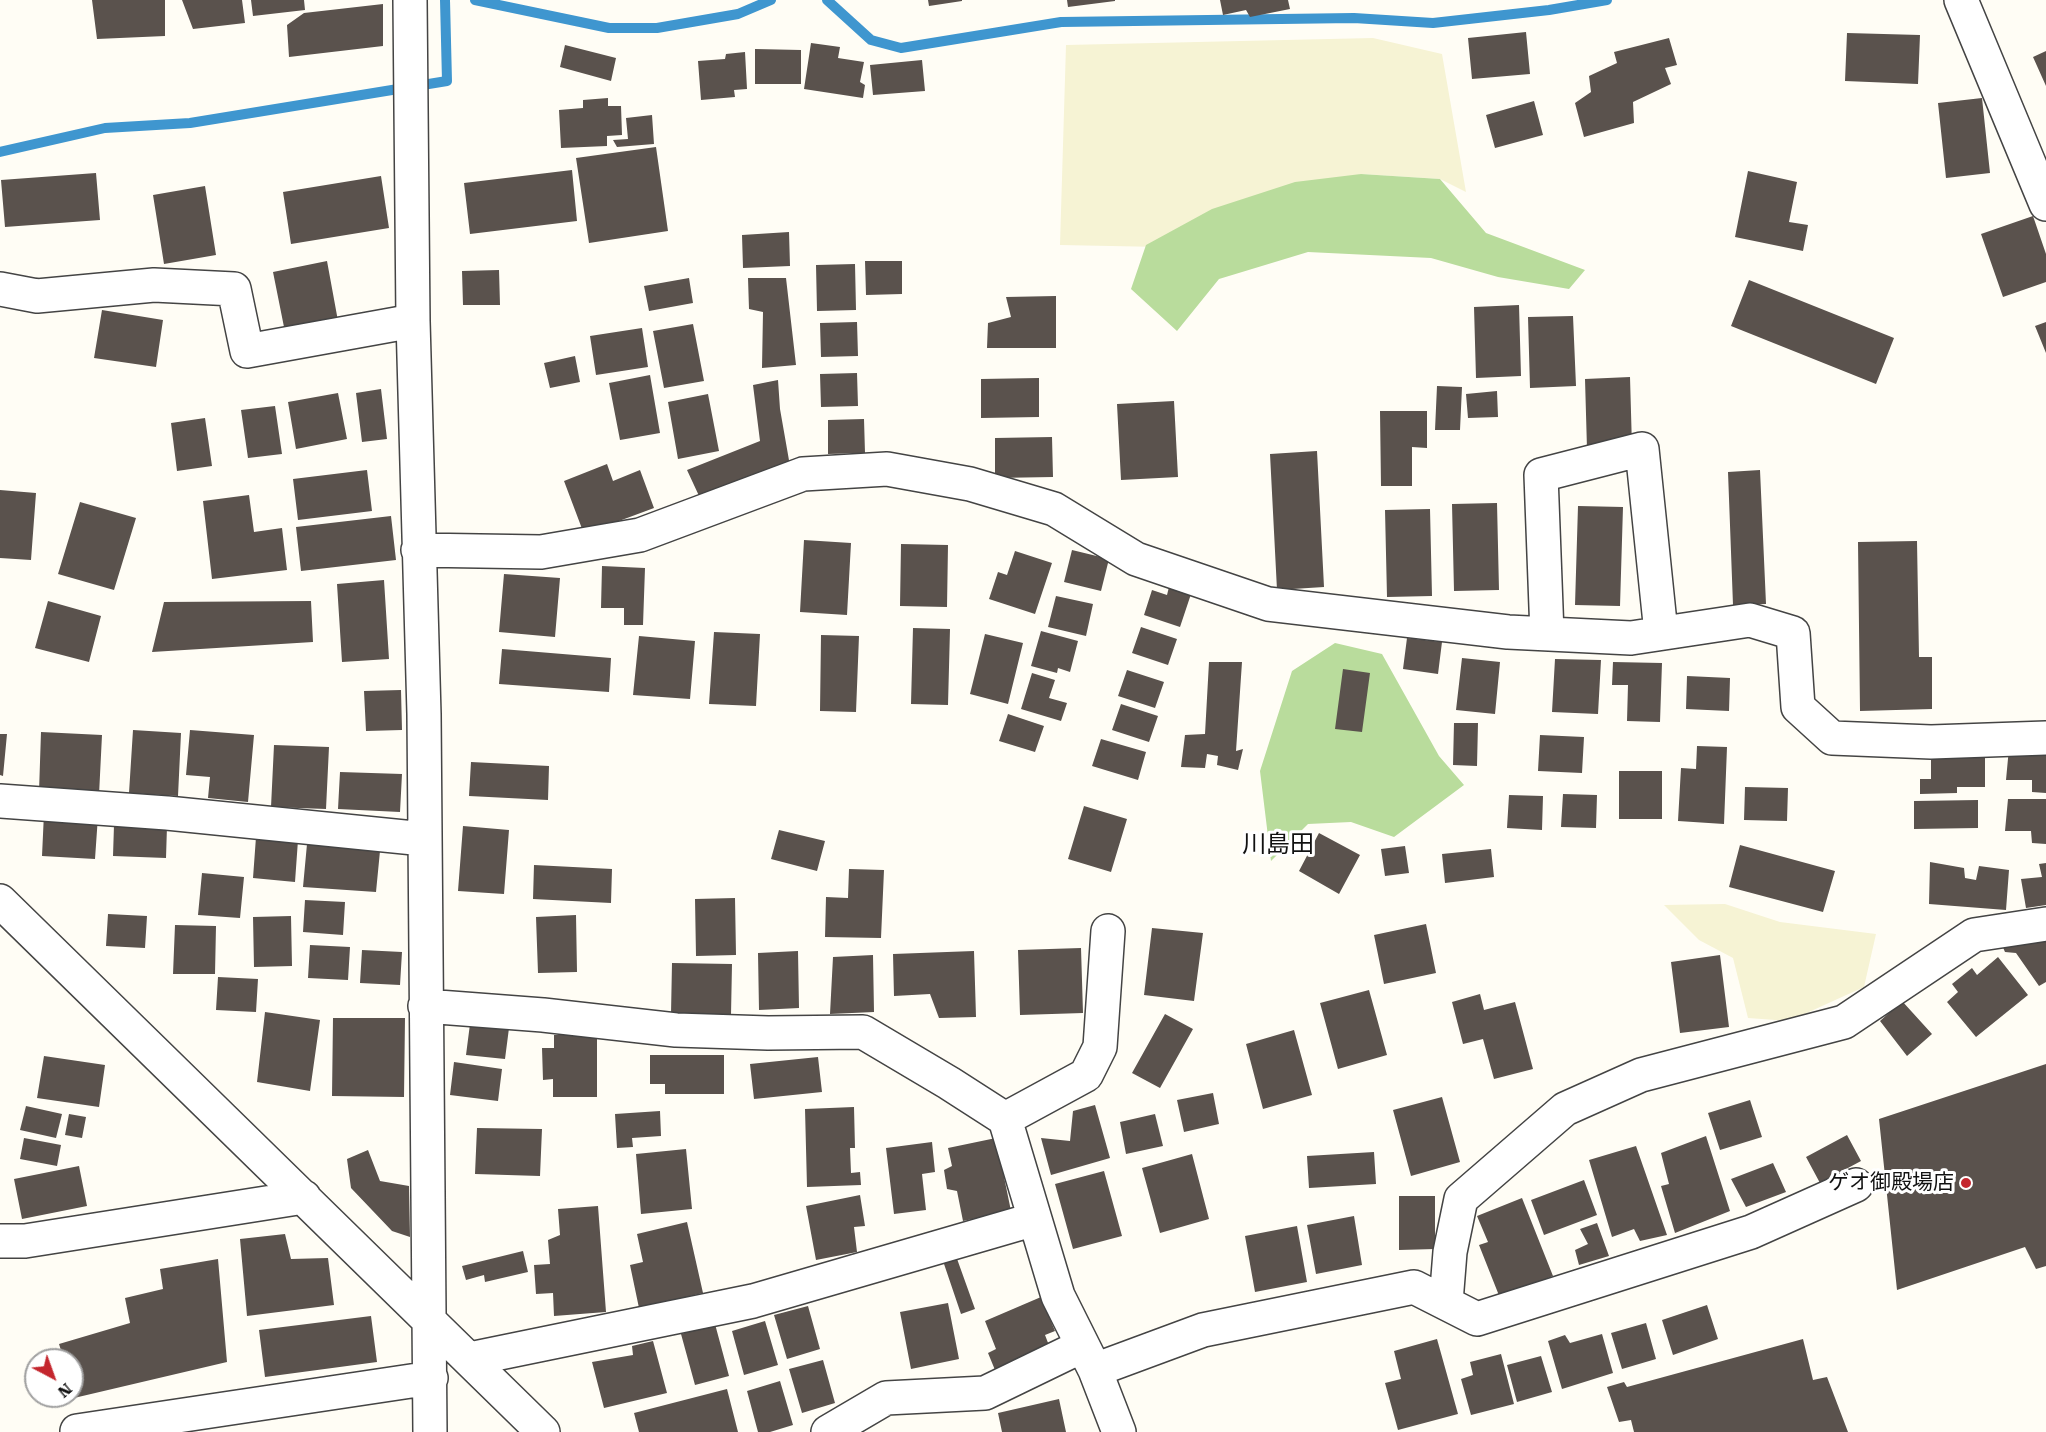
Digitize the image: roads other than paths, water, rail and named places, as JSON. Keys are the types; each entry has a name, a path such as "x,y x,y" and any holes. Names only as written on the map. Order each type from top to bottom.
{"street":[{"path":"410,0 413,321 424,714 425,1006 431,1321 430,1432"},
{"path":"1961,0 2046,204"},
{"path":"0,289 37,296 154,285 234,290 247,351 413,321"},
{"path":"1547,634 1541,475 1642,449 1661,633"},
{"path":"418,550 541,552 640,536 803,474 887,469 970,484 1054,509 1136,559 1268,604 1508,632 1630,638 1750,620 1793,633 1798,707 1832,738 1931,742 2046,738"},
{"path":"0,801 167,813 424,839"},
{"path":"0,902 543,1432"},
{"path":"1446,1302 1450,1252 1461,1199 1565,1109 1641,1075 1845,1022 1974,935 2046,924"},
{"path":"1005,1119 1086,1075 1100,1047 1108,931"},
{"path":"425,1006 543,1015 675,1030 768,1033 863,1032 1005,1119 1058,1296 1089,1358 1119,1432"},
{"path":"828,1432 886,1398 985,1393 1089,1358 1203,1330 1414,1287 1477,1319 1751,1232 1856,1185"},
{"path":"0,1241 25,1241 304,1197"},
{"path":"470,1359 753,1301 1035,1219"},
{"path":"77,1431 430,1378"}],"waterway":[{"path":"0,152 105,128 190,123 447,81 445,0"},
{"path":"475,0 609,28 657,28 738,14 771,0"},
{"path":"827,0 871,40 901,48 1061,22 1354,18 1433,23 1549,10 1607,0"}],"place":[{"name":"ゲオ御殿場店","path":"1966,1183"}],"district":[{"name":"川島田","path":"1278,845"}]}
